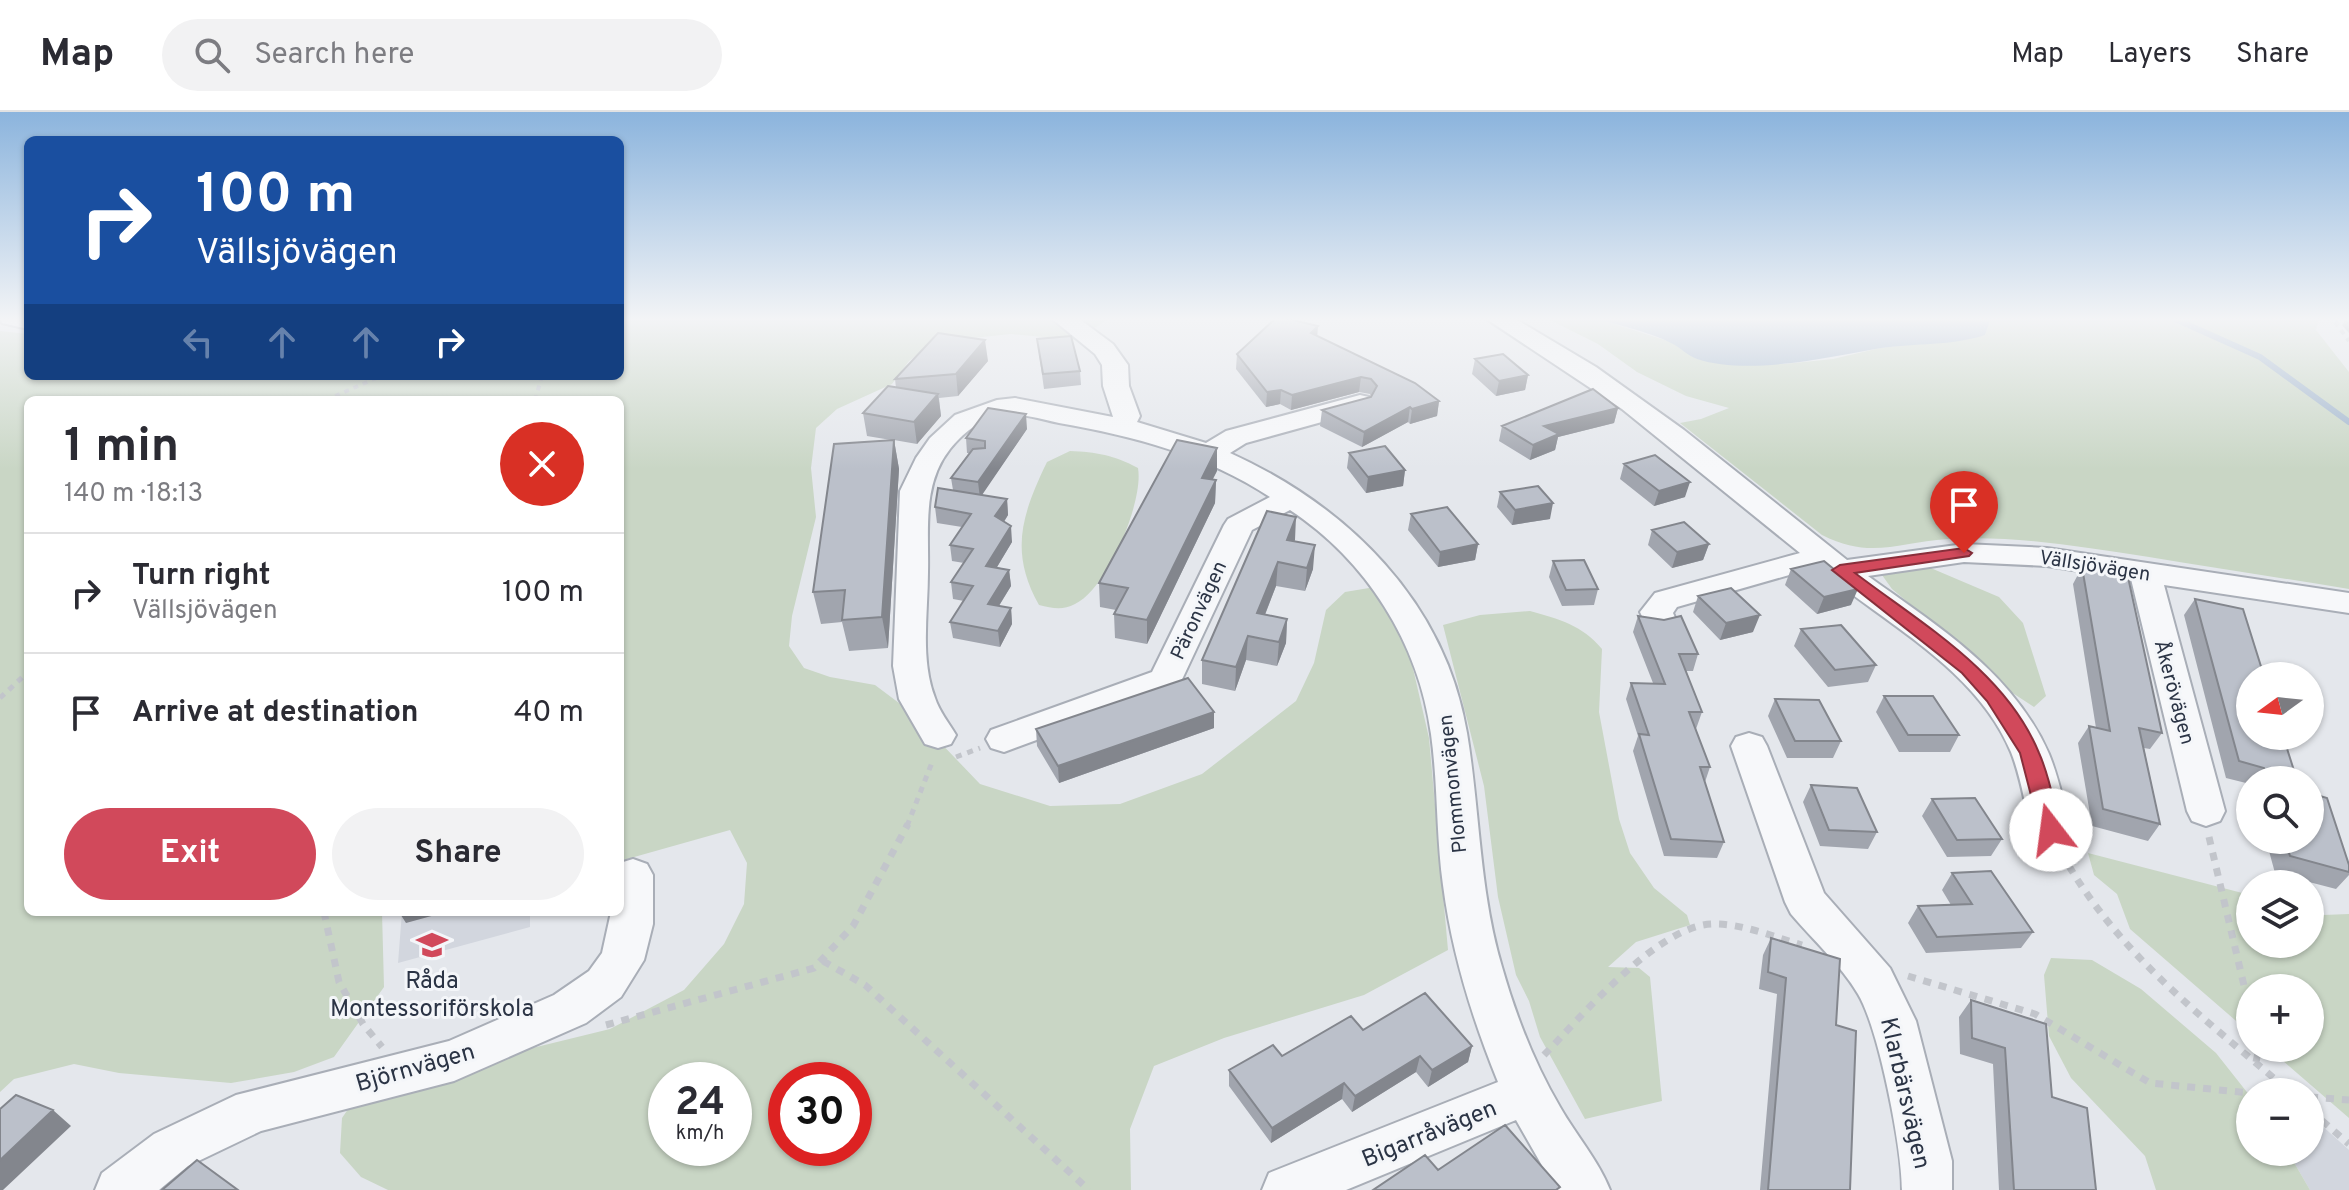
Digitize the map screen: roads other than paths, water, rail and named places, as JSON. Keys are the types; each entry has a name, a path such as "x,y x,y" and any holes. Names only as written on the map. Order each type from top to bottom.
{"street":[{"path":"1115,368 1116,386 1127,416 1121,427"},
{"path":"1583,368 1969,669 2014,724 2030,753 2051,830"},
{"path":"1208,454 1236,437 1360,403"},
{"name":"Plommonvägen","path":"935,750 917,699 910,666 915,491 922,468 965,418 998,406 1015,406 1173,440 1247,472 1335,527 1360,550 1394,592 1424,643 1445,710 1464,887 1494,1019 1521,1080 1585,1190"},
{"name":"Päronvägen","path":"1004,739 1166,680 1239,525 1290,498"},
{"name":"Vällsjövägen","path":"1660,622 1656,612 1666,600 1831,563 1964,553 2003,553 2349,603"},
{"name":"Åkerövägen","path":"2145,572 2206,811"},
{"name":"Klarbärsvägen","path":"1749,746 1806,902 1874,981 1893,1021 1927,1161 1927,1190"},
{"name":"Björnvägen","path":"120,1190 171,1150 253,1111 454,1060 570,1009 605,984 622,960 632,924 633,875"},
{"name":"Bigarråvägen","path":"1287,1190 1521,1080"}],"waterway":[{"path":"2275,368 2349,422"}],"place":[{"name":"Råda Montessoriförskola","path":"432,945"}]}
